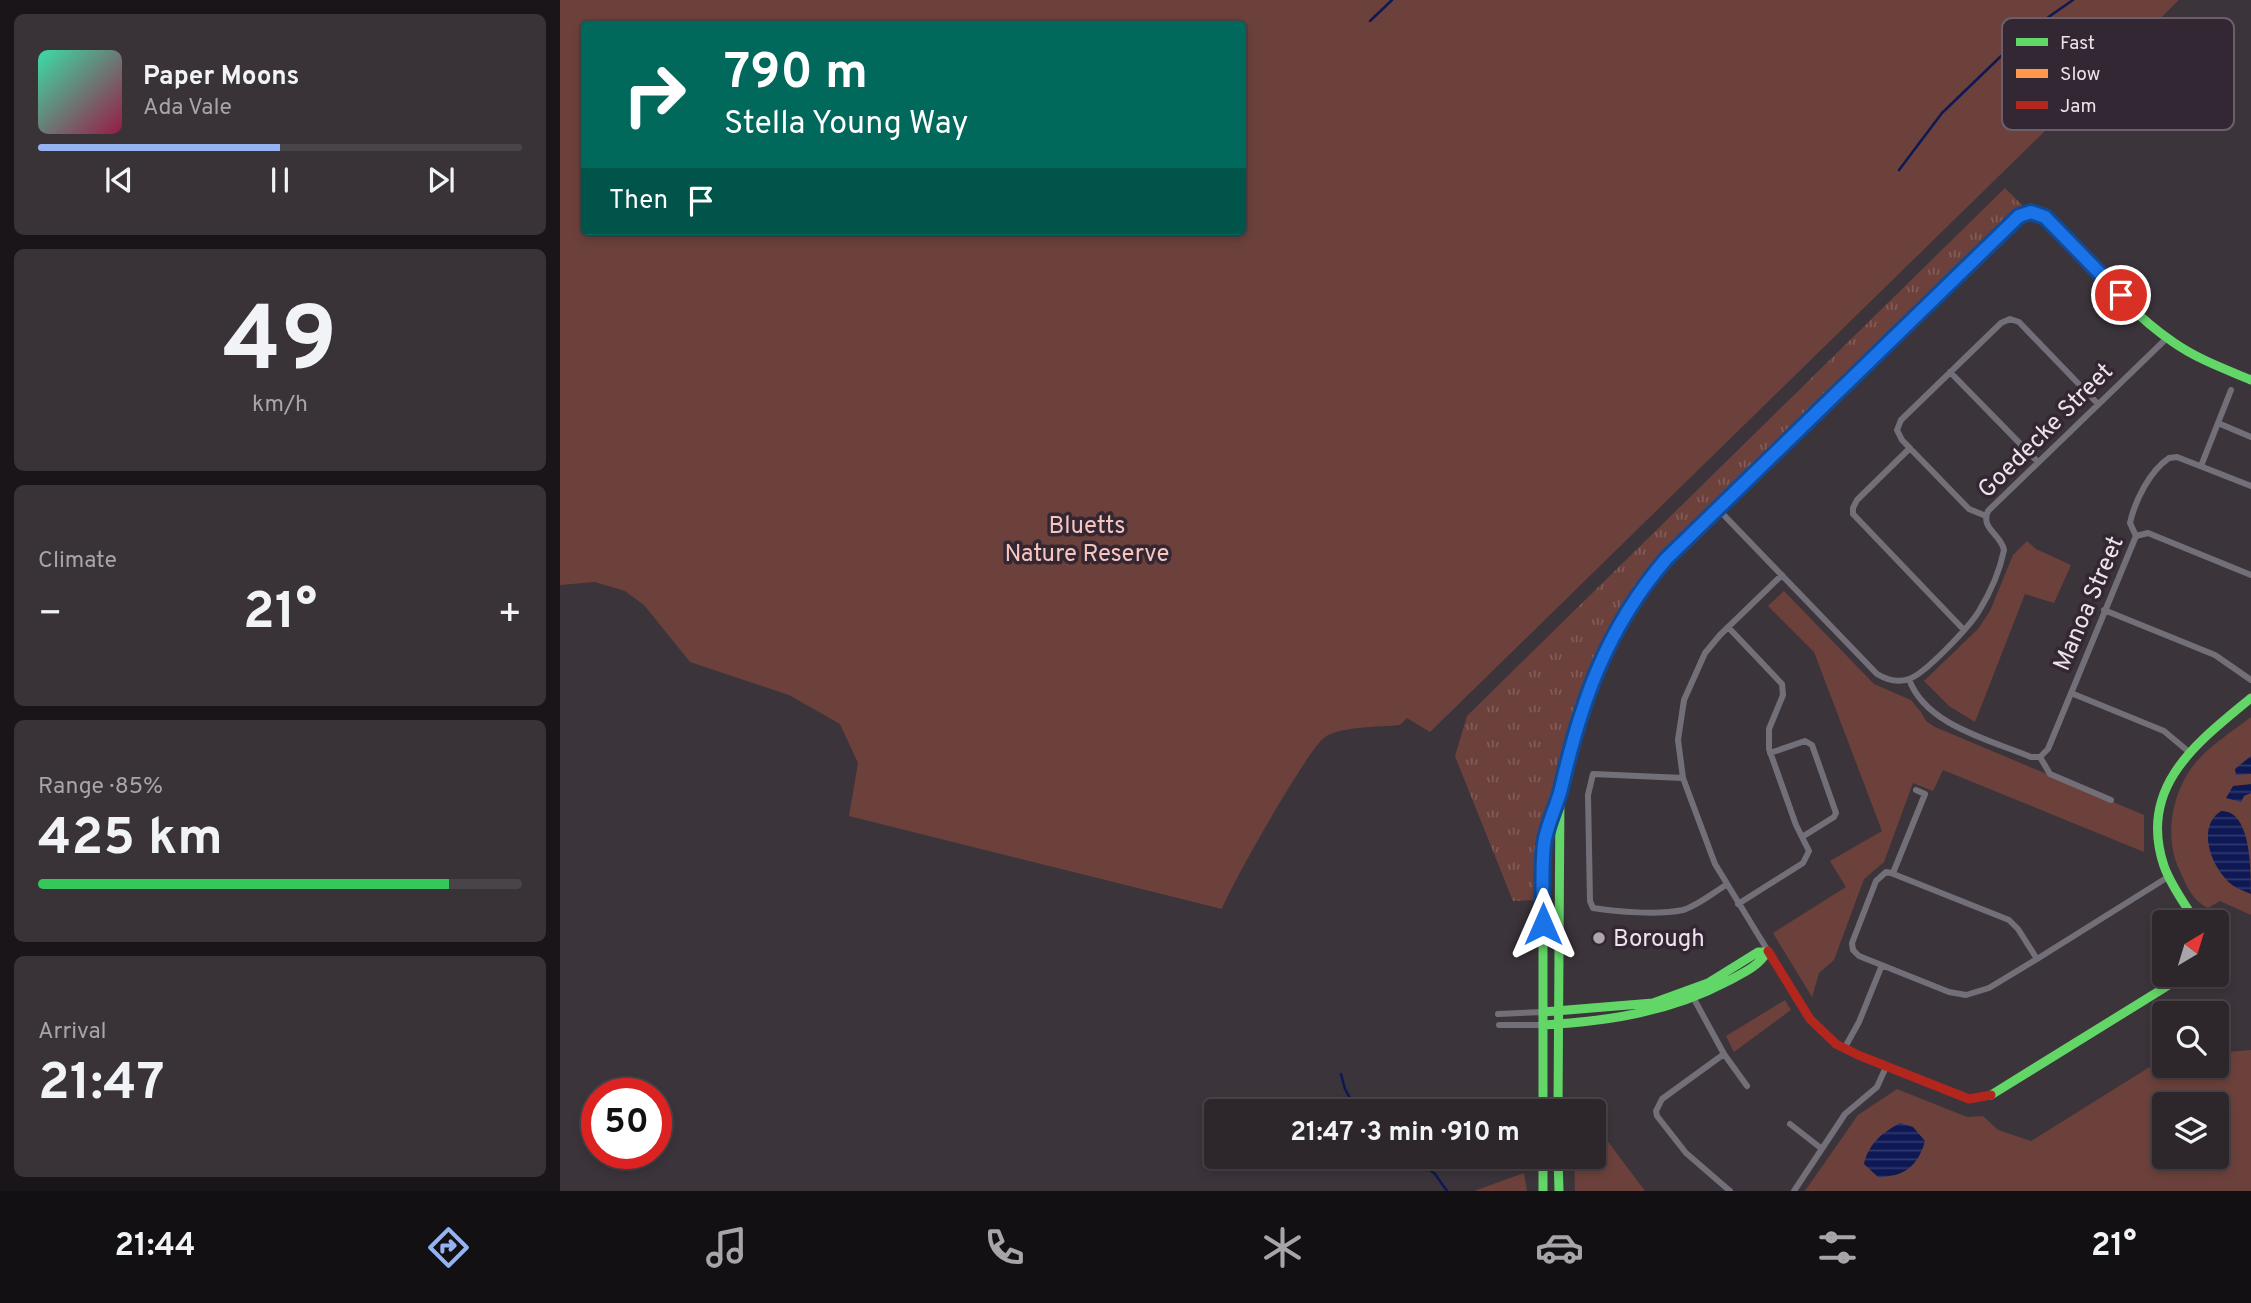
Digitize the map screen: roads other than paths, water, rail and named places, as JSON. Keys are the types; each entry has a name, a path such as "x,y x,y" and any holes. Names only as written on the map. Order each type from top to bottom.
{"street":[{"path":"1543,1099 1543,856 1548,826 1560,792 1573,738 1587,695 1617,627 1655,572 1717,508 2015,218 2031,212 2045,217 2137,312 2167,338 2206,361 2251,380"},
{"path":"1986,516 1969,509 1898,434 1898,424 1950,372 2001,323 2012,319 2019,322 2098,404"},
{"name":"Goedecke Street","path":"1909,679 1922,671 1964,630 1984,602 2004,552 2002,542 1987,525 1988,510 2167,338"},
{"path":"1950,372 2038,462"},
{"path":"2200,466 2231,390"},
{"path":"2218,423 2251,437"},
{"path":"1910,449 1857,500 1853,514 1964,630"},
{"path":"2136,536 2130,527 2131,519 2144,488 2163,462 2175,456 2251,486"},
{"path":"1717,508 1877,674 1890,680 1909,679 1914,690 1944,722 2031,757 2040,757 2050,775 2111,800"},
{"name":"Manoa Street","path":"2040,757 2047,751 2136,536 2148,533 2251,575"},
{"path":"1782,575 1728,627 1701,659 1684,700 1678,740 1683,778 1715,864 1810,1018 1844,1049 1963,1098 1987,1097 2166,987"},
{"path":"2104,610 2215,655 2251,680"},
{"path":"1728,627 1783,686 1783,695 1768,734 1770,753 1809,850 1805,862 1738,904"},
{"path":"2071,693 2164,731 2189,752"},
{"path":"2189,910 2168,877 2160,854 2159,820 2171,780 2189,752 2251,698"},
{"path":"1770,753 1805,741 1812,744 1836,813 1833,818 1802,837"},
{"path":"1683,778 1593,774 1588,795 1590,901 1593,908 1603,909 1654,912 1684,910 1726,885"},
{"path":"1893,873 1925,794 1916,790"},
{"path":"1558,1099 1560,792"},
{"path":"2037,959 2009,920 1893,873 1884,873 1876,881 1852,943 1856,954 1949,992 1966,995 1984,991 2037,959 2168,877"},
{"path":"1498,1013 1653,1003 1707,984 1758,952 1767,952 1762,962 1714,990 1652,1013 1559,1024 1499,1025"},
{"path":"1844,1049 1859,1022 1882,965"},
{"path":"1695,999 1724,1054 1747,1086"},
{"path":"1724,1054 1661,1100 1656,1111 1658,1118 1681,1147 1730,1191"},
{"path":"1794,1191 1845,1114 1877,1087 1886,1067"},
{"path":"1790,1124 1822,1149"},
{"path":"1543,1169 1543,1191"},
{"path":"1558,1169 1559,1191"}],"waterway":[{"path":"1370,21 1392,0"},
{"path":"2047,18 2073,0"},
{"path":"1899,170 1942,113 2002,55"},
{"path":"1341,1074 1350,1099"},
{"path":"1429,1169 1447,1191"}],"place":[{"name":"Borough","path":"1599,938"}],"park label":[{"name":"Bluetts Nature Reserve","path":"1087,539"}]}
